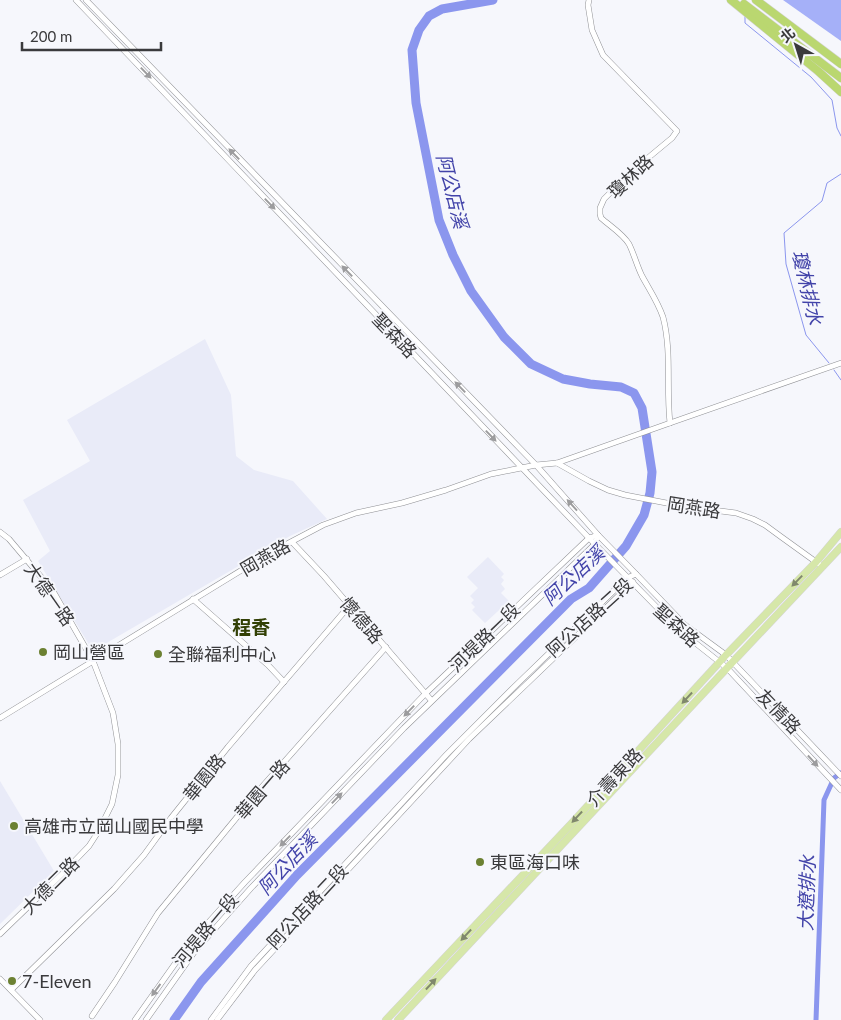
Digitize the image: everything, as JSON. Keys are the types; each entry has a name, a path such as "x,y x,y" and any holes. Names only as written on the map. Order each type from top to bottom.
{"highway":[{"path":"731,0 841,92"},
{"path":"738,0 841,78"},
{"path":"756,0 841,62"}],"main road":[{"name":"介壽東路","path":"386,1020 572,823 726,655 816,562 841,532"},
{"name":"介壽東路","path":"400,1017 841,547"},
{"path":"396,1009 400,1017"}],"street":[{"name":"聖森路","path":"76,0 625,576 679,630 720,662"},
{"name":"聖森路","path":"86,0 536,466 629,568 685,624 726,655"},
{"name":"瓊林路","path":"589,0 592,30 604,55 677,131 672,138 631,172 604,199 600,208 601,218 625,239 629,245 662,316 668,359 670,423"},
{"path":"670,423 841,363"},
{"name":"岡燕路","path":"0,718 268,554 323,525 356,514 446,490 491,474 557,463 670,423"},
{"name":"岡燕路","path":"557,463 608,490 628,496 736,513 752,519 765,525 822,568"},
{"name":"大德一路","path":"0,532 9,539 53,592 93,661"},
{"name":"河堤路一段","path":"135,1020 189,944 245,882 425,694 589,538 598,535 596,546 431,700 245,895 195,951 146,1020"},
{"name":"懷德路","path":"292,542 431,700"},
{"path":"0,575 26,559"},
{"name":"阿公店路二段","path":"211,1020 251,966 447,754 625,576 636,574"},
{"name":"阿公店路二段","path":"218,1020 255,970 470,739 632,583 636,574"},
{"path":"193,600 268,665 284,682"},
{"name":"華園路","path":"11,990 114,889 144,855 228,747 350,606"},
{"name":"華園一路","path":"92,1016 158,913 261,788 386,647"},
{"name":"友情路","path":"726,655 729,665 841,790"},
{"name":"大德二路","path":"0,934 88,846 98,832 112,804 118,775 118,744 113,713 93,661"},
{"name":"友情路","path":"720,662 729,665 841,776"},
{"path":"0,979 40,1020"}],"shaded area":[{"path":"783,0 841,0 841,41"},
{"path":"205,339 231,395 236,456 254,470 293,481 327,519 290,536 93,651 38,561 50,551 23,500 90,461 67,420"},
{"path":"488,557 504,574 501,577 504,580 501,584 505,589 501,593 509,601 485,623 472,610 475,607 471,603 474,600 470,596 478,588 467,577"},
{"name":"高雄市立岡山國民中學","path":"0,781 54,871 0,924"}],"waterway":[{"name":"阿公店溪","path":"174,1020 201,982 297,875 571,599 589,588 626,546 644,515 650,493 652,472 642,408 634,393 621,387 563,379 531,364 504,337 471,291 453,255 439,220 416,103 412,50 419,30 429,16 442,9 493,0"},
{"path":"745,16 745,23 811,77 832,100 837,128 841,136"},
{"name":"瓊林排水","path":"829,363 806,335 786,264 784,233 822,201 827,183 841,174"},
{"name":"瓊林排水","path":"834,370 841,380"},
{"name":"大遼排水","path":"816,1020 824,800 834,778 841,773"}],"place":[{"name":"岡山營區","path":"43,652"},
{"name":"全聯福利中心","path":"158,654"},
{"name":"高雄市立岡山國民中學","path":"14,826"},
{"name":"東區海口味","path":"480,862"},
{"name":"7-Eleven","path":"12,981"}],"district":[{"name":"程香","path":"251,626"}]}
